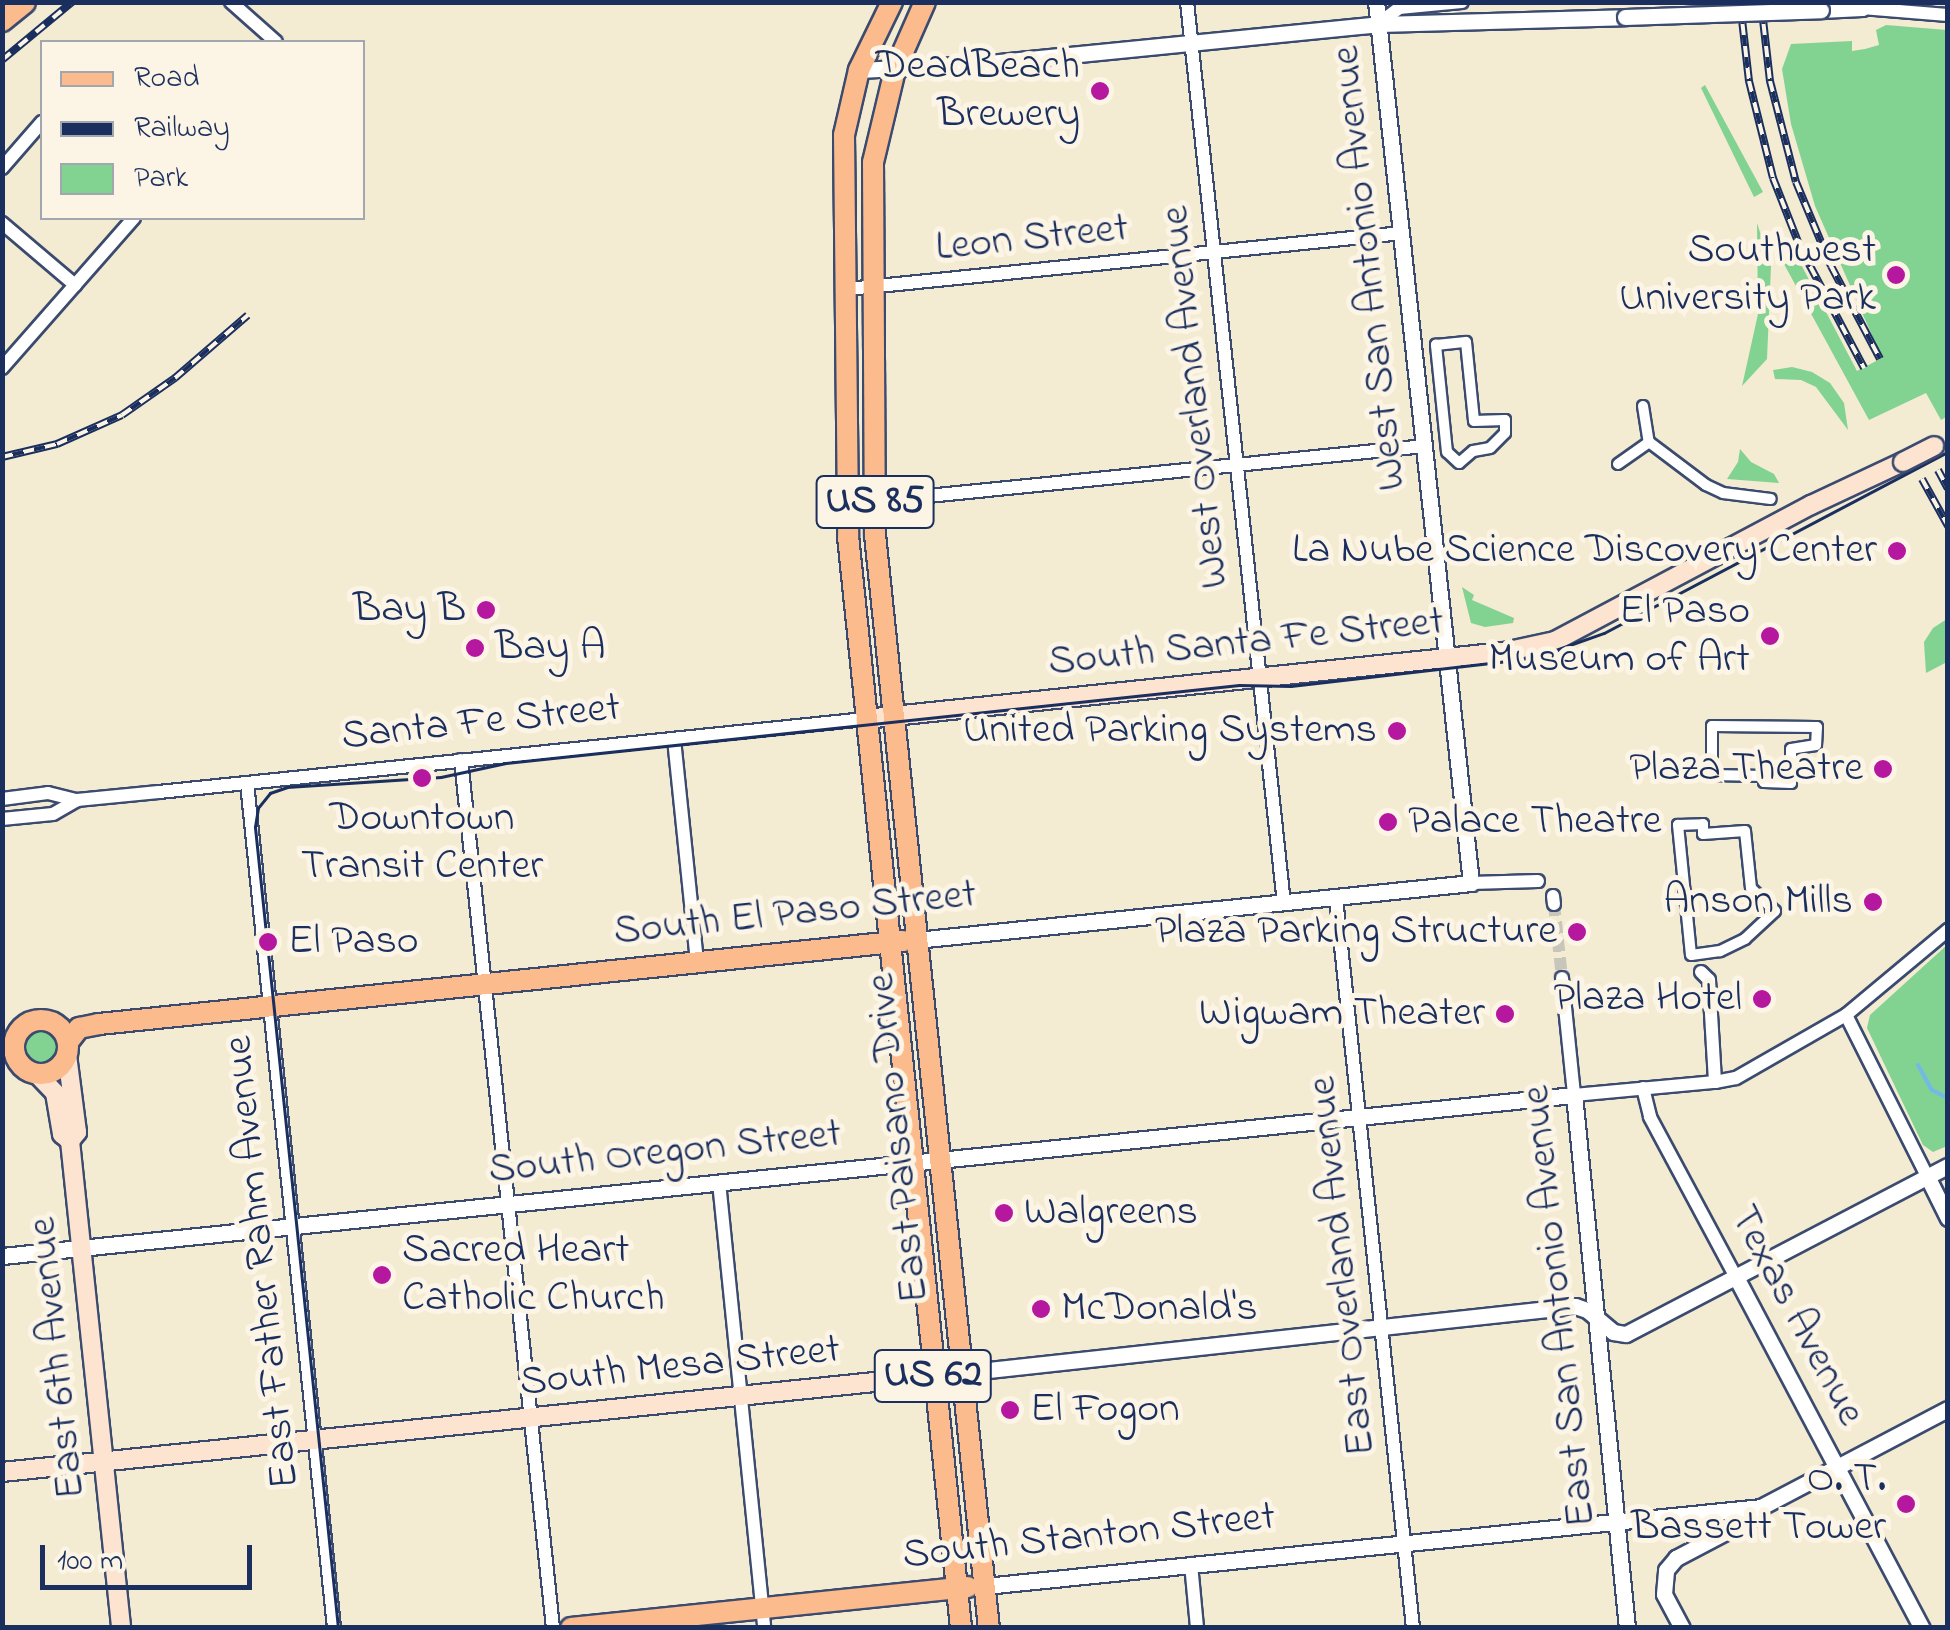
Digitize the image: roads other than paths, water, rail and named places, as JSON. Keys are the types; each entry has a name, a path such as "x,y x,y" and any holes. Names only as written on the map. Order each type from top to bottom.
{"highway":[{"path":"2,20 24,2"}],"main road":[{"name":"US 85","path":"891,942 850,569 843,159 846,114 859,70 892,2"},
{"name":"US 85","path":"916,940 875,502 874,162 895,70 926,2"},
{"name":"South Santa Fe Street","path":"893,716 1504,652 1566,638 1941,443"},
{"name":"Santa Fe Street","path":"865,719 893,716"},
{"name":"South El Paso Street","path":"67,1048 88,1025 916,940"},
{"name":"East Paisano Drive","path":"916,940 989,1628"},
{"name":"East Paisano Drive","path":"891,942 960,1628"},
{"path":"2,1067 56,1069 67,1048 57,1025 42,1020 26,1025 15,1043"},
{"path":"2,1022 30,1070"},
{"name":"East 6th Avenue","path":"67,1048 77,1132 70,1142"},
{"name":"East 6th Avenue","path":"30,1070 55,1093 62,1134 70,1142 121,1628"},
{"name":"South Mesa Street","path":"2,1472 961,1373"},
{"name":"South Stanton Street","path":"571,1628 763,1618 985,1586"}],"street":[{"path":"230,2 274,40"},
{"name":"West Overland Avenue","path":"1187,2 1284,904"},
{"name":"West San Antonio Avenue","path":"1376,2 1471,883"},
{"path":"1378,24 1399,8 1462,2"},
{"path":"859,70 895,70 1378,24 1862,6 1948,15"},
{"path":"2,168 40,124"},
{"path":"2,368 132,220"},
{"path":"2,224 75,285"},
{"name":"Leon Street","path":"848,289 1402,233"},
{"path":"1466,342 1474,420 1504,420 1505,433 1490,448 1474,450 1459,463 1447,452 1436,345 1466,342"},
{"path":"1643,406 1648,442 1713,490 1770,499"},
{"path":"1618,464 1648,442"},
{"path":"848,504 1425,446"},
{"name":"Santa Fe Street","path":"2,799 48,793 77,800 865,719"},
{"path":"1712,726 1817,727 1816,744 1791,749 1791,783 1764,782 1764,776 1712,774 1712,726"},
{"path":"674,739 697,962"},
{"path":"462,760 553,1628"},
{"name":"East Father Rahm Avenue","path":"246,783 334,1628"},
{"name":"Santa Fe Street","path":"2,819 53,814 77,800"},
{"path":"1703,824 1703,834 1745,831 1751,888 1775,911 1744,939 1720,951 1702,954 1691,955 1678,825 1703,824"},
{"name":"South El Paso Street","path":"916,940 1471,883 1538,881"},
{"name":"East Overland Avenue","path":"1336,898 1413,1628"},
{"path":"1574,1094 1736,1078 1846,1015 1948,930"},
{"path":"1701,972 1708,980 1715,1082"},
{"name":"East San Antonio Avenue","path":"1562,978 1628,1628"},
{"path":"1846,1015 1948,1218"},
{"name":"Texas Avenue","path":"1643,1088 1650,1117 1922,1628"},
{"name":"South Oregon Street","path":"2,1256 1574,1094"},
{"path":"1737,1278 1948,1166"},
{"path":"719,1182 763,1618"},
{"name":"South Mesa Street","path":"961,1373 1575,1306 1614,1332 1626,1334 1737,1278"},
{"path":"1682,1628 1664,1594 1666,1570 1676,1558 1754,1516 1762,1507 1948,1409"},
{"name":"South Stanton Street","path":"985,1586 1762,1507"},
{"path":"1191,1564 1197,1628"}],"waterway":[{"path":"1918,1065 1932,1090 1948,1098"}],"tunnel":[{"path":"1554,904 1562,978"}],"tram line":[{"path":"338,1628 255,827 258,808 270,793 287,787 441,777 506,763 1239,685 1291,686 1533,658 1604,633 1948,452"}],"railway":[{"path":"2,60 72,2"},
{"path":"1740,2 1749,81 1773,178 1800,247 1864,368"},
{"path":"1761,2 1770,81 1796,182 1831,266 1880,359"},
{"path":"2,457 57,444 122,415 175,378 248,315"},
{"path":"1938,470 1948,489"},
{"path":"1922,479 1948,526"}],"place":[{"name":"DeadBeach Brewery","path":"1100,91"},
{"name":"Southwest University Park","path":"1896,275"},
{"name":"La Nube Science Discovery Center","path":"1897,551"},
{"name":"Bay B","path":"486,610"},
{"name":"El Paso Museum of Art","path":"1770,636"},
{"name":"Bay A","path":"475,648"},
{"name":"United Parking Systems","path":"1397,731"},
{"name":"Plaza Theatre","path":"1883,769"},
{"name":"Downtown Transit Center","path":"422,778"},
{"name":"Palace Theatre","path":"1388,822"},
{"name":"Anson Mills","path":"1873,902"},
{"name":"Plaza Parking Structure","path":"1577,932"},
{"name":"El Paso","path":"268,942"},
{"name":"Plaza Hotel","path":"1762,999"},
{"name":"Wigwam Theater","path":"1505,1014"},
{"name":"Walgreens","path":"1004,1213"},
{"name":"Sacred Heart Catholic Church","path":"382,1275"},
{"name":"McDonald's","path":"1041,1309"},
{"name":"El Fogon","path":"1010,1410"},
{"name":"O. T. Bassett Tower","path":"1906,1504"}]}
